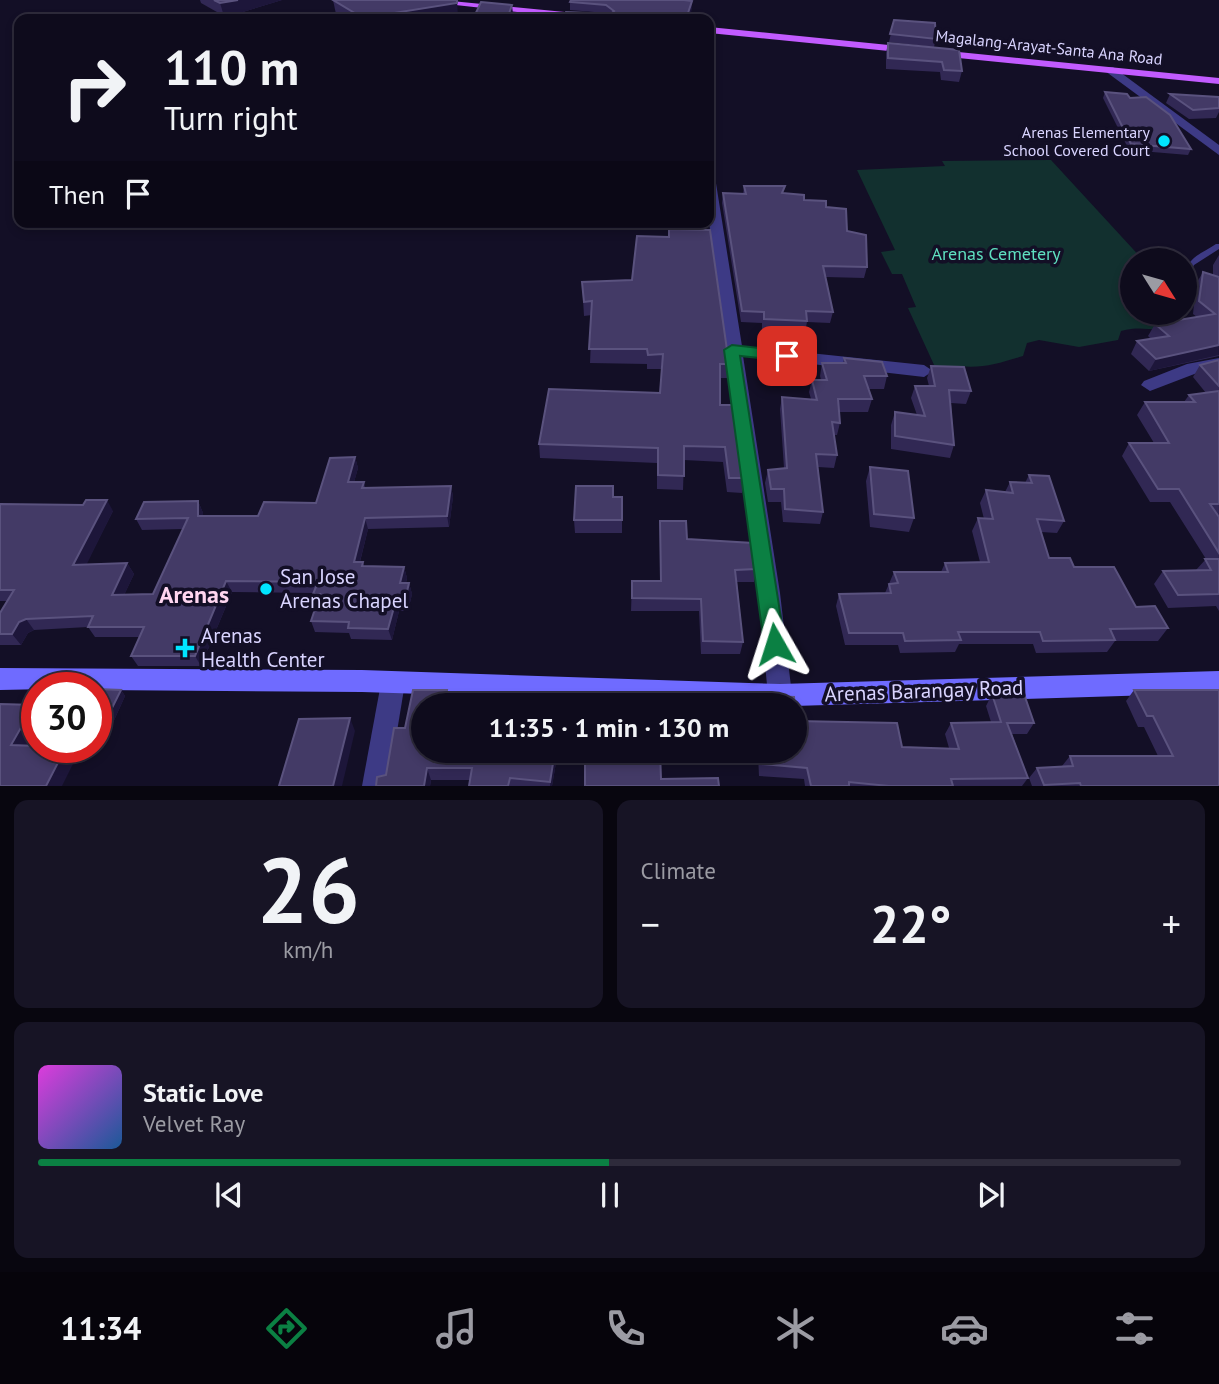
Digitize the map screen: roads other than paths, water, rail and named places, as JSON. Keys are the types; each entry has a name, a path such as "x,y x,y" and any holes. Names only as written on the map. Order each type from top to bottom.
{"main road":[{"path":"414,0 558,14"},
{"name":"Magalang-Arayat-Santa Ana Road","path":"714,30 1219,81"}],"street":[{"path":"1109,69 1219,150"},
{"path":"714,215 769,593 780,693"},
{"path":"732,350 924,371"},
{"path":"1150,385 1193,368 1219,363"},
{"name":"Arenas Barangay Road","path":"0,679 393,683 716,693"},
{"name":"Arenas Barangay Road","path":"807,694 1219,682"},
{"path":"375,786 393,683"}],"lane":[{"path":"1197,260 1219,246"}],"place":[{"name":"Arenas Elementary School Covered Court","path":"1164,141"},
{"name":"San Jose Arenas Chapel","path":"266,589"},
{"name":"Arenas Health Center","path":"185,648"}],"district":[{"name":"Arenas","path":"194,595"}],"park label":[{"name":"Arenas Cemetery","path":"996,254"}]}
